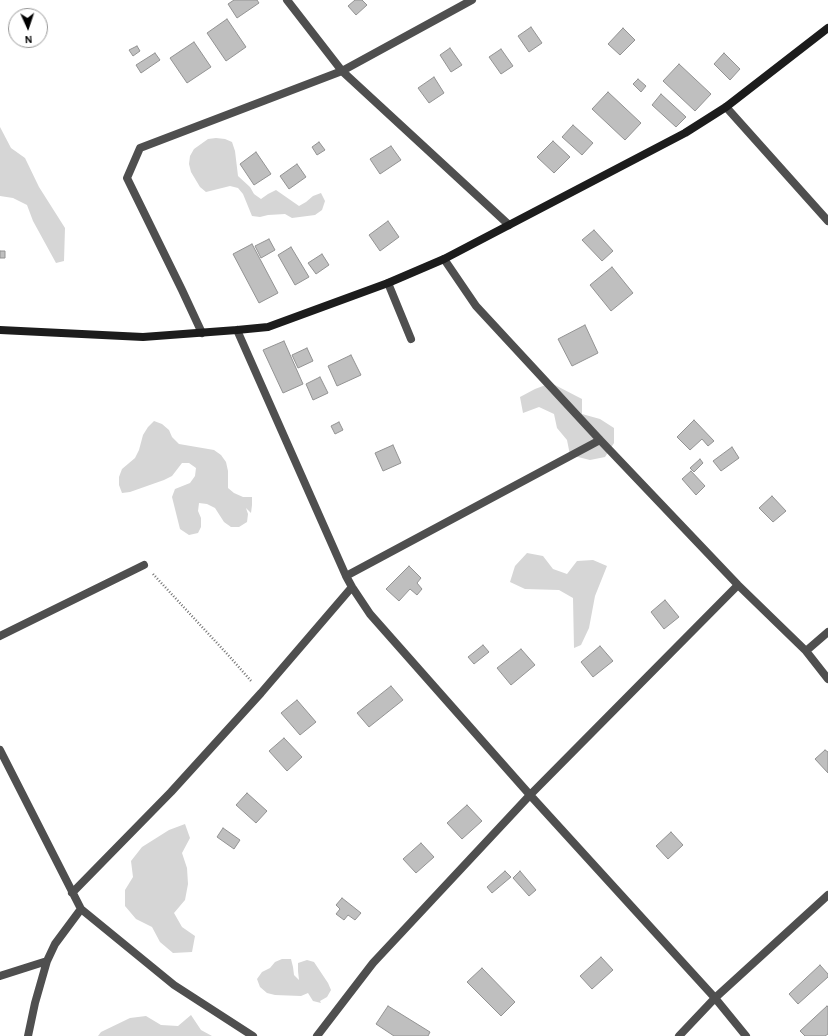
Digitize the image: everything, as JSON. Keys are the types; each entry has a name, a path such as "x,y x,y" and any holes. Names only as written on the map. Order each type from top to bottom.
{"street":[{"path":"287,0 342,71 509,225"},
{"path":"202,334 127,178 140,148 342,71 472,0"},
{"path":"0,330 142,337 202,334 237,330 268,326 388,284 444,259 685,133 726,107 828,28"},
{"path":"726,107 828,221"},
{"path":"444,259 476,306 600,440 738,585 806,651 828,679"},
{"path":"388,284 411,340"},
{"path":"237,330 346,576 352,588 370,614 530,794 715,998 746,1036"},
{"path":"346,576 600,440"},
{"path":"0,636 144,565"},
{"path":"317,1036 373,963 530,794 738,585"},
{"path":"72,893 171,792 261,693 352,588"},
{"path":"806,651 828,632"},
{"path":"0,750 81,909 174,985 253,1036"},
{"path":"679,1036 715,998 828,895"},
{"path":"28,1036 35,1003 47,961 55,944 81,909"},
{"path":"0,976 47,961"}],"path":[{"path":"144,565 229,656 261,693"}],"shaded area":[{"path":"0,127 11,148 25,158 39,187 65,228 64,261 56,263 33,221 27,205 13,198 0,196"},
{"path":"208,139 225,139 232,142 235,151 238,176 250,187 254,194 261,199 276,190 299,206 313,196 321,193 325,201 322,210 315,215 292,218 285,214 260,217 252,216 243,194 238,188 230,186 206,192 200,187 191,172 189,164 190,156 194,149"},
{"path":"551,383 582,399 582,414 600,419 614,428 614,443 605,457 590,460 570,455 567,440 557,428 554,414 539,407 523,413 520,397"},
{"path":"154,421 162,424 169,430 172,437 179,444 214,450 221,455 226,462 228,471 228,488 234,493 243,497 252,497 251,513 246,508 248,514 247,522 239,527 231,527 224,522 215,508 207,504 199,503 198,511 201,518 201,527 198,533 189,535 180,529 172,497 175,489 190,483 195,476 196,468 189,463 182,463 172,476 164,480 130,492 122,493 119,485 119,477 122,469 135,458 143,435"},
{"path":"527,553 543,556 553,569 567,574 577,561 593,560 607,566 595,596 589,628 581,645 574,648 573,598 559,590 525,589 510,582 515,566"},
{"path":"185,824 190,838 182,853 187,868 188,884 185,900 174,913 182,927 195,936 192,952 173,953 160,942 152,927 136,919 125,906 125,890 133,877 131,861 142,847 169,830"},
{"path":"282,959 291,959 294,975 299,980 298,963 307,960 314,962 331,990 327,997 320,1001 321,1003 313,1001 308,993 301,996 275,995 267,993 260,987 257,979 262,972 270,968 275,962"},
{"path":"191,1015 201,1030 212,1036 98,1036 101,1032 130,1018 146,1016 161,1025 178,1026"}],"building":[{"path":"234,0 257,0 259,3 237,18 228,4"},
{"path":"355,0 362,0 367,5 356,15 348,6"},
{"path":"227,19 246,47 226,61 207,33"},
{"path":"531,27 542,43 529,52 518,36"},
{"path":"623,28 635,40 620,55 608,44"},
{"path":"194,42 211,67 187,83 170,58"},
{"path":"137,46 140,51 133,56 129,50"},
{"path":"450,48 462,65 451,72 440,55"},
{"path":"501,49 513,66 501,74 489,57"},
{"path":"155,53 160,60 141,73 136,65"},
{"path":"724,53 740,69 730,80 714,64"},
{"path":"679,64 711,94 695,111 663,81"},
{"path":"434,77 444,93 429,103 418,88"},
{"path":"638,79 646,86 641,92 633,84"},
{"path":"608,92 641,123 625,140 592,109"},
{"path":"661,94 686,117 676,127 652,105"},
{"path":"573,125 593,143 582,155 562,137"},
{"path":"553,141 570,157 554,173 537,157"},
{"path":"319,142 325,150 317,155 312,147"},
{"path":"391,146 401,160 380,174 370,159"},
{"path":"256,152 271,174 254,185 240,164"},
{"path":"297,164 306,177 289,189 280,176"},
{"path":"388,221 399,237 380,251 369,235"},
{"path":"594,230 613,251 602,261 582,240"},
{"path":"269,239 275,250 261,258 255,246"},
{"path":"252,244 278,293 259,303 233,254"},
{"path":"291,247 309,277 295,285 278,255"},
{"path":"0,251 5,251 5,258 0,258"},
{"path":"322,254 329,265 316,274 308,263"},
{"path":"612,267 633,293 611,311 590,285"},
{"path":"585,325 598,353 572,366 558,339"},
{"path":"284,341 303,384 283,393 263,350"},
{"path":"307,348 313,361 298,368 292,355"},
{"path":"351,355 361,375 337,386 328,366"},
{"path":"320,377 328,393 313,400 306,384"},
{"path":"694,420 714,441 708,446 702,439 690,450 677,437"},
{"path":"339,422 343,430 335,434 331,426"},
{"path":"393,445 401,463 383,471 375,453"},
{"path":"732,447 739,458 721,471 713,461"},
{"path":"700,459 703,463 694,472 690,468"},
{"path":"691,471 705,486 696,495 682,479"},
{"path":"772,496 786,511 773,522 759,508"},
{"path":"409,566 421,578 417,583 422,589 417,595 410,589 399,601 386,589"},
{"path":"665,600 679,617 664,629 651,612"},
{"path":"483,645 489,652 474,664 468,657"},
{"path":"600,646 613,661 593,677 581,662"},
{"path":"521,649 535,665 511,685 497,668"},
{"path":"391,686 403,700 369,727 357,713"},
{"path":"297,700 316,722 300,735 281,713"},
{"path":"284,738 302,757 287,771 269,751"},
{"path":"825,750 828,752 828,773 815,759"},
{"path":"247,793 267,811 256,823 236,805"},
{"path":"467,805 482,821 462,839 447,823"},
{"path":"223,828 240,840 234,849 217,837"},
{"path":"671,832 683,845 668,859 656,846"},
{"path":"421,843 434,857 416,873 403,859"},
{"path":"505,871 511,877 492,893 487,887"},
{"path":"520,871 536,890 529,896 513,878"},
{"path":"342,898 361,913 355,920 348,915 344,920 336,914 340,909 336,905"},
{"path":"601,957 613,970 592,989 580,976"},
{"path":"820,965 828,974 828,977 798,1004 789,994"},
{"path":"482,968 515,1002 501,1016 467,982"},
{"path":"388,1006 430,1032 428,1036 394,1036 376,1024"},
{"path":"827,1006 828,1034 825,1036 805,1036 800,1031"}]}
